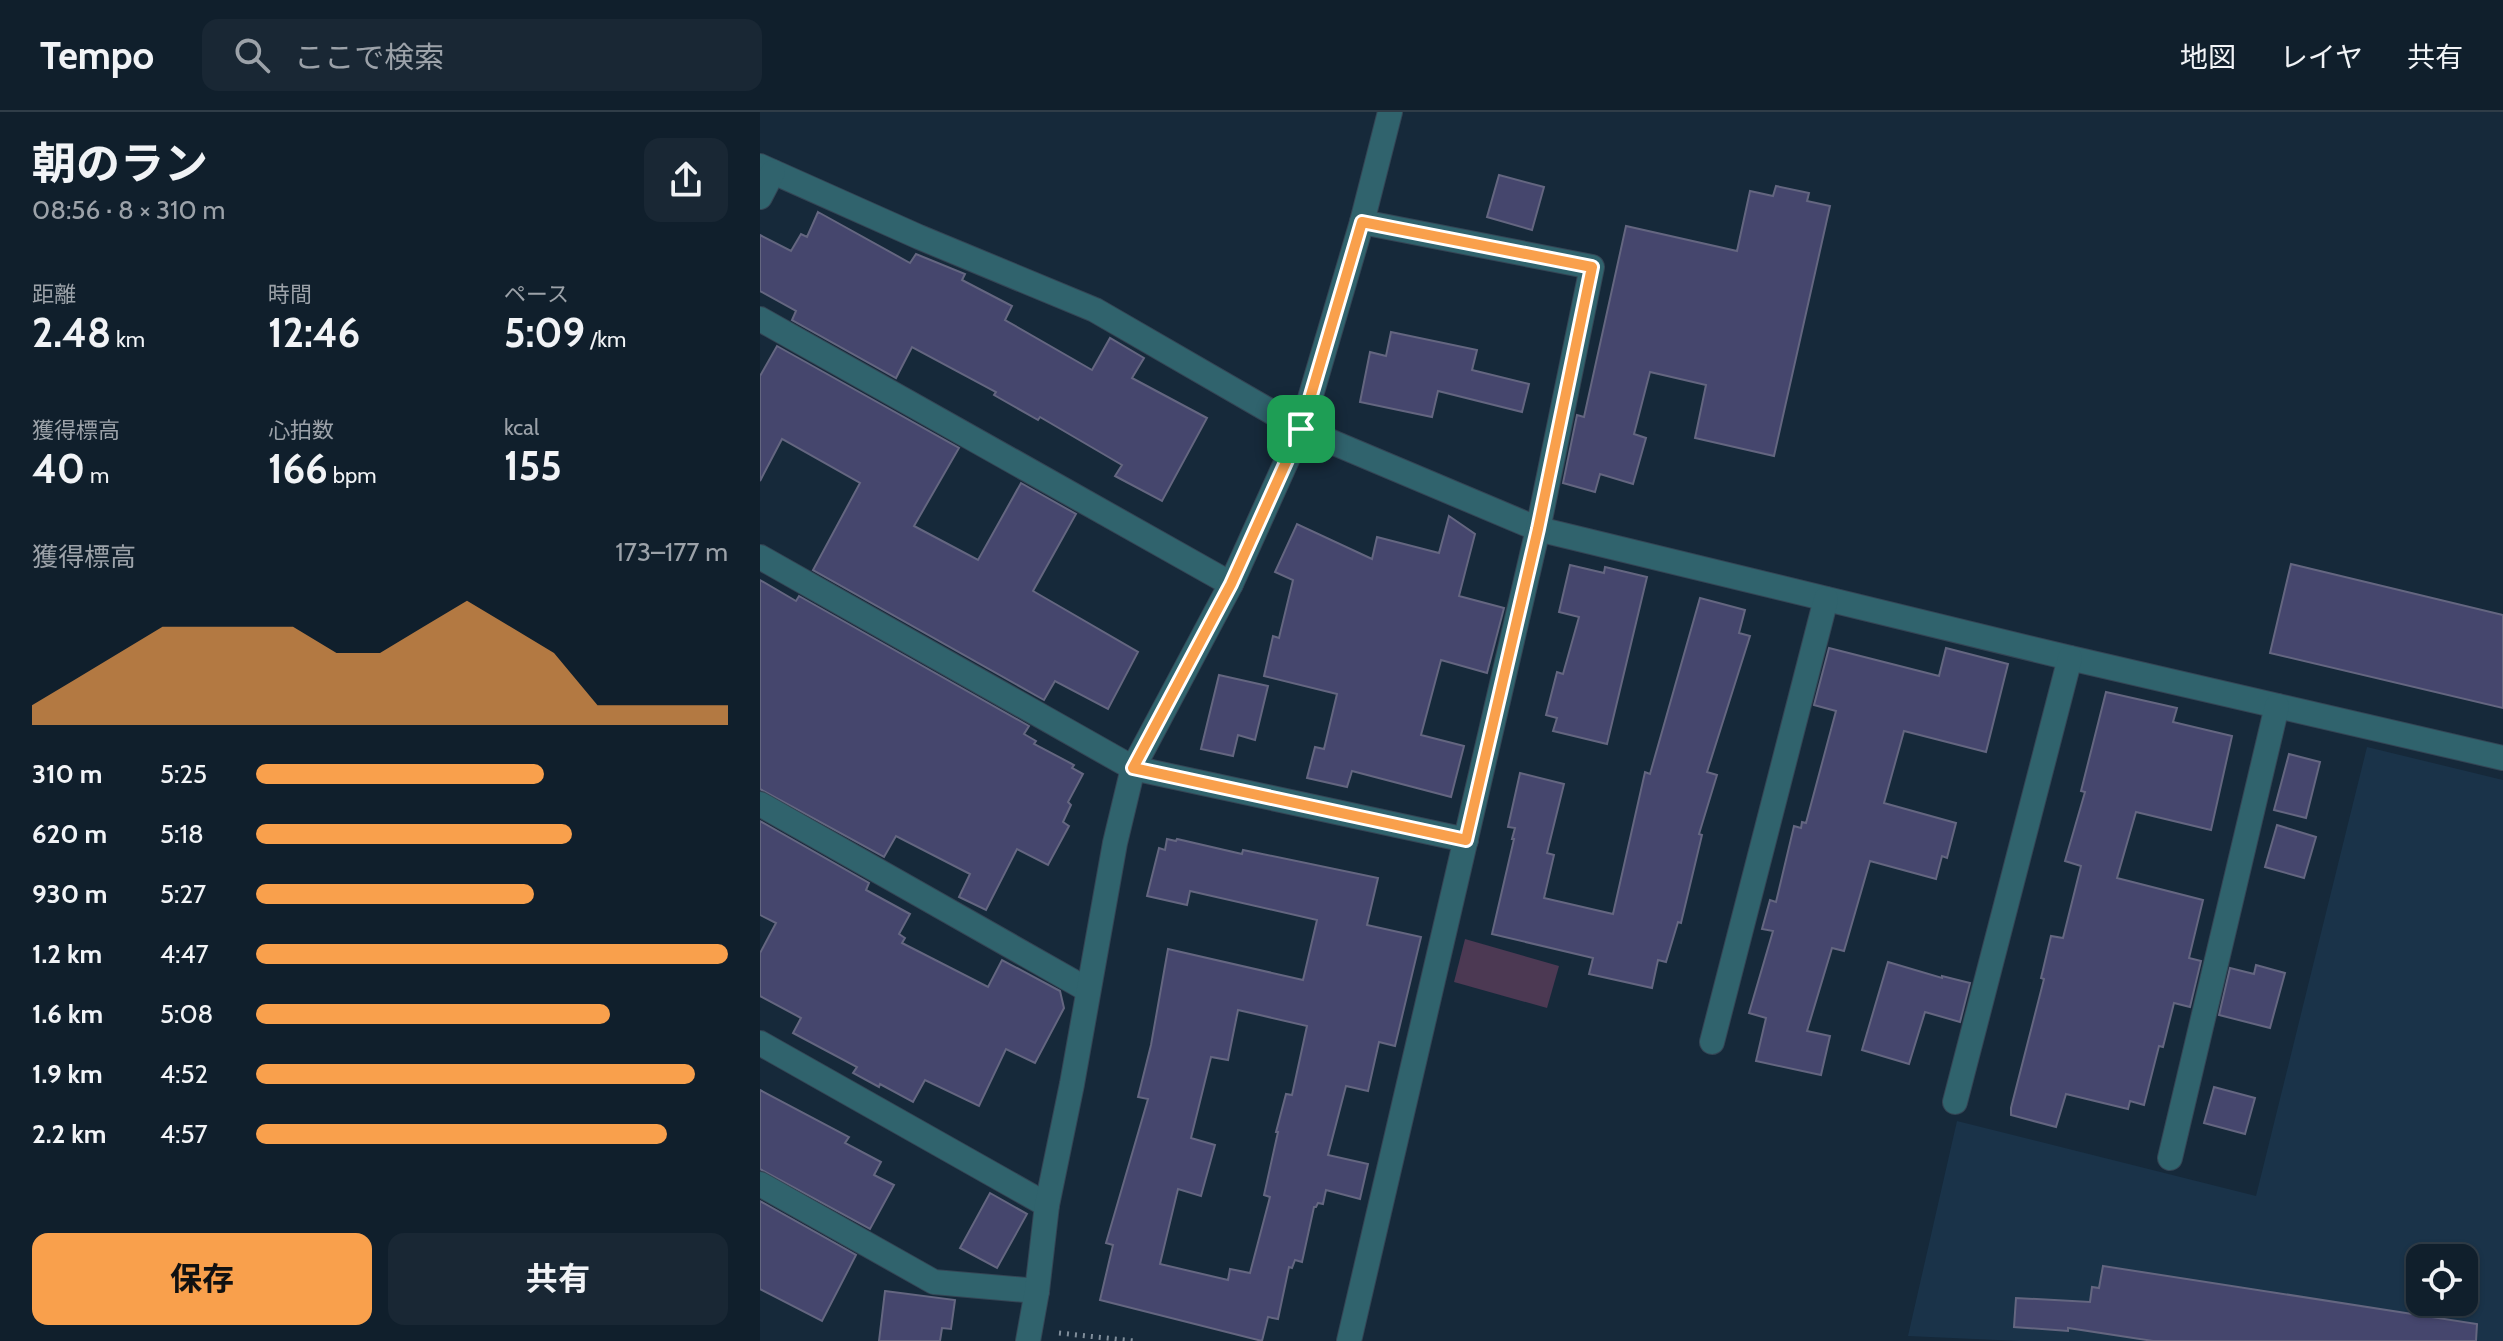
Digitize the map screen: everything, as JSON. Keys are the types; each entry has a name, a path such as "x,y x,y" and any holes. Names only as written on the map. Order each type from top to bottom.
{"street":[{"path":"1029,1335 1047,1205 1115,843 1133,768 1231,584 1301,429 1362,222 1390,112"},
{"path":"760,197 767,169 919,237 1095,310 1301,429 1538,529 2070,658 2503,758"},
{"path":"1349,1341 1538,529 1592,267 1362,222"},
{"path":"760,319 1231,584"},
{"path":"760,557 1133,768 1466,840"},
{"path":"1712,1042 1826,599"},
{"path":"1955,1102 2070,658"},
{"path":"2170,1158 2277,706"},
{"path":"760,804 1088,990"},
{"path":"760,1043 1047,1205"},
{"path":"760,1184 934,1282 1037,1291"}],"path":[{"path":"1029,1335 1134,1341"}],"shaded area":[{"path":"2367,747 2503,780 2503,1341 2019,1341 1908,1336 1957,1121 2256,1196"},
{"path":"1465,939 1559,966 1547,1008 1454,982"}],"building":[{"path":"1499,175 1544,187 1532,230 1487,217"},
{"path":"1776,186 1809,193 1807,201 1830,206 1774,456 1695,438 1706,385 1650,372 1634,434 1646,438 1633,484 1600,474 1595,492 1563,483 1577,415 1584,417 1626,226 1737,251 1750,191 1773,196"},
{"path":"818,212 910,263 916,254 965,274 962,280 1012,306 1005,320 1092,370 1110,338 1144,358 1132,378 1207,418 1162,501 1115,476 1122,465 912,347 896,378 792,320 796,311 760,291 760,235 791,251 801,234 807,237"},
{"path":"1391,332 1477,350 1472,370 1529,384 1522,412 1438,391 1432,417 1360,402 1370,352 1386,356"},
{"path":"777,346 959,448 914,526 978,560 1021,483 1076,514 1033,591 1138,652 1108,709 1055,681 1044,700 813,570 860,483 782,439 760,481 760,376"},
{"path":"1449,516 1475,534 1459,596 1504,608 1487,673 1441,660 1421,735 1464,746 1451,797 1352,771 1347,787 1307,778 1315,747 1324,749 1337,694 1264,676 1273,636 1279,638 1293,580 1275,572 1297,524 1372,559 1377,537 1439,553"},
{"path":"2291,564 2503,615 2503,708 2270,653"},
{"path":"1570,565 1604,573 1605,567 1647,577 1607,744 1553,731 1557,718 1546,715 1557,672 1563,674 1579,617 1559,612"},
{"path":"760,580 796,601 799,596 1029,726 1024,734 1036,741 1034,744 1074,765 1072,768 1083,774 1068,802 1071,805 1063,822 1069,826 1048,865 1017,849 986,910 959,897 970,874 896,836 884,857 760,789"},
{"path":"1700,598 1745,610 1739,633 1750,636 1707,772 1717,775 1699,834 1702,835 1681,923 1678,922 1666,962 1658,960 1652,988 1589,974 1593,958 1492,934 1514,839 1515,828 1508,827 1520,773 1564,784 1547,853 1554,855 1544,898 1613,914 1645,772 1650,774"},
{"path":"1829,648 1939,676 1946,648 2008,664 1986,752 1904,731 1884,803 1956,823 1947,858 1942,856 1936,879 1870,861 1844,951 1832,948 1807,1031 1830,1036 1821,1075 1756,1061 1766,1018 1749,1013 1773,931 1762,929 1770,900 1776,902 1794,826 1801,828 1802,822 1806,823 1836,711 1814,705"},
{"path":"1219,675 1268,686 1255,740 1238,735 1233,756 1201,749"},
{"path":"2106,692 2177,708 2173,722 2232,736 2211,830 2136,812 2117,878 2203,900 2189,958 2201,961 2190,1007 2174,1003 2144,1105 2130,1101 2128,1109 2066,1094 2056,1127 2011,1115 2011,1108 2044,979 2041,978 2051,936 2063,938 2081,866 2065,861 2085,792 2081,791"},
{"path":"2289,754 2320,762 2306,818 2274,810"},
{"path":"760,821 869,883 866,890 910,914 899,934 905,938 902,943 988,987 1002,960 1060,991 1064,1008 1035,1063 1006,1049 979,1106 925,1080 913,1102 853,1073 857,1067 793,1033 801,1018 760,996 760,953 776,923 760,915"},
{"path":"2277,825 2316,837 2304,878 2265,867"},
{"path":"1167,839 1177,839 1378,878 1367,925 1421,937 1395,1046 1379,1042 1368,1091 1346,1086 1328,1155 1368,1164 1360,1199 1326,1190 1323,1204 1318,1203 1314,1207 1302,1262 1295,1260 1292,1268 1289,1267 1278,1319 1268,1317 1262,1341 1100,1300 1113,1245 1106,1243 1148,1099 1138,1097 1151,1045 1168,949 1303,980 1317,920 1190,891 1187,905 1147,896 1159,848 1165,850","holes":["1238,1010 1307,1026 1292,1095 1286,1094 1276,1132 1264,1195 1270,1197 1250,1273 1230,1269 1228,1280 1160,1264 1178,1189 1201,1196 1215,1145 1191,1138 1211,1057 1228,1060"]},
{"path":"1888,962 1970,983 1960,1022 1925,1012 1909,1064 1862,1050"},
{"path":"2256,965 2285,973 2270,1028 2219,1015 2230,968 2254,974"},
{"path":"2214,1087 2255,1098 2245,1134 2204,1123"},
{"path":"760,1090 849,1137 845,1143 881,1162 874,1175 894,1185 870,1229 760,1169"},
{"path":"990,1193 1027,1214 997,1268 960,1248"},
{"path":"760,1201 856,1255 822,1321 760,1289"},
{"path":"2103,1266 2406,1313 2406,1316 2477,1324 2476,1341 2153,1341 2068,1328 2068,1331 2014,1327 2016,1298 2090,1302 2092,1287 2099,1288"},
{"path":"885,1291 955,1300 951,1329 942,1328 940,1341 879,1341"}],"route":[{"path":"1362,222 1592,267 1538,529 1466,840 1133,768 1231,584 1301,429 1362,222"}]}
